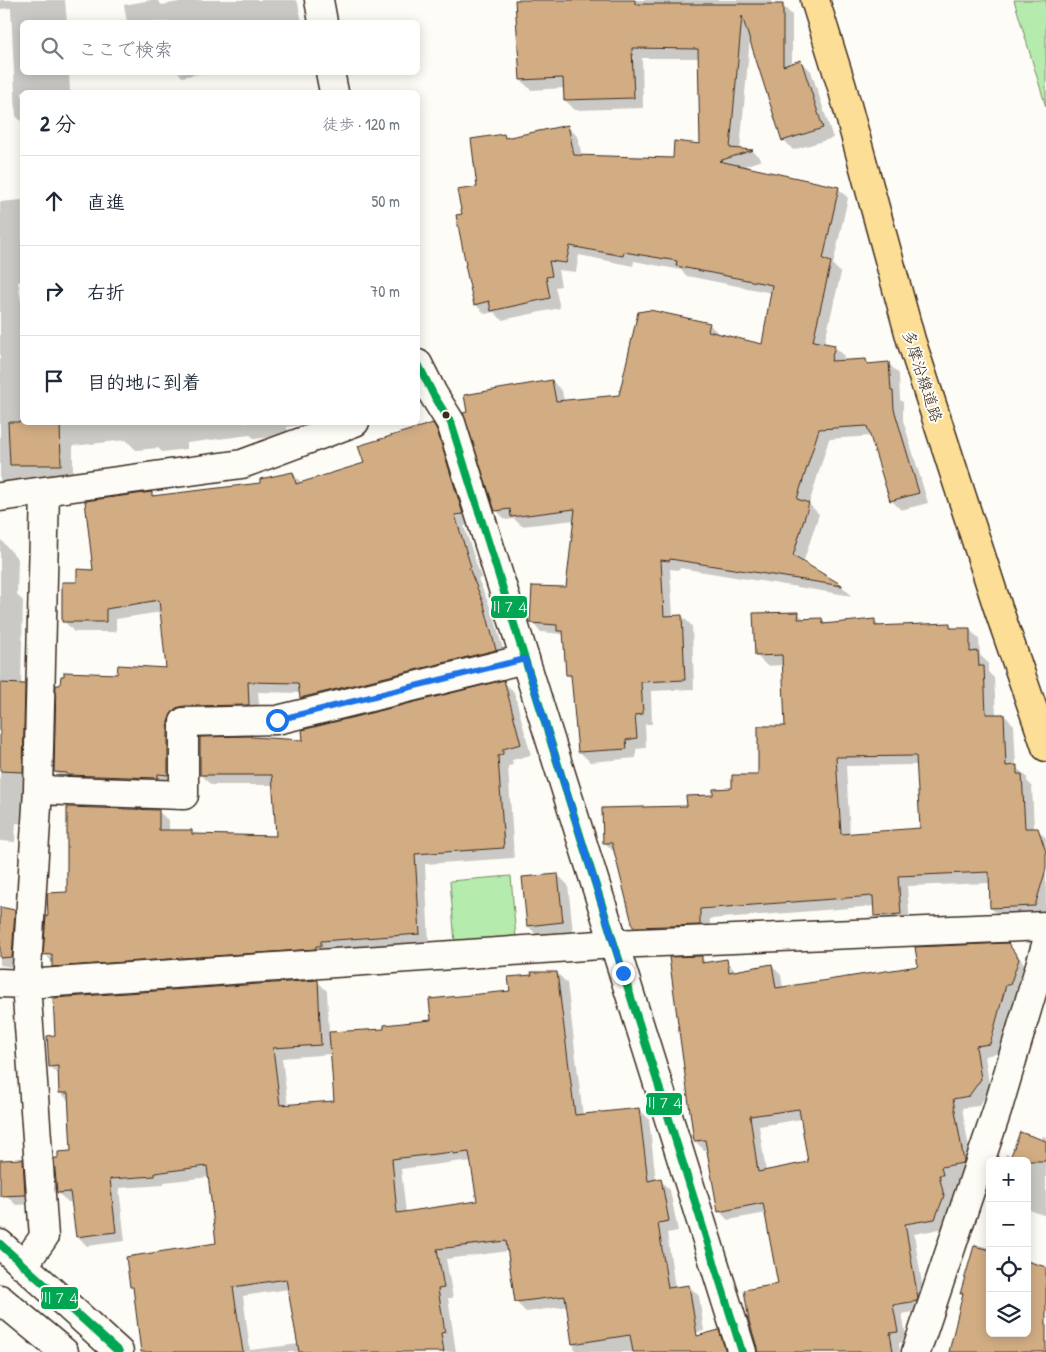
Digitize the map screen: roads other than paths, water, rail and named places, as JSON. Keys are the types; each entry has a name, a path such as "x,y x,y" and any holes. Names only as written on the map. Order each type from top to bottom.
{"main road":[{"name":"多摩沿線道路","path":"815,0 842,88 911,340 992,590 1046,747"}],"street":[{"path":"319,0 323,20"},
{"path":"331,75 334,90"},
{"path":"420,373 425,396 451,423 742,1352"},
{"path":"0,497 242,464 347,425"},
{"path":"23,1266 44,1237 13,983 38,790 45,491"},
{"path":"38,790 184,795 184,722 277,720 525,659"},
{"path":"13,983 614,944 1046,926"},
{"path":"916,1352 997,1111 1046,945"},
{"path":"0,1244 119,1352"},
{"path":"0,1299 63,1352"}]}
